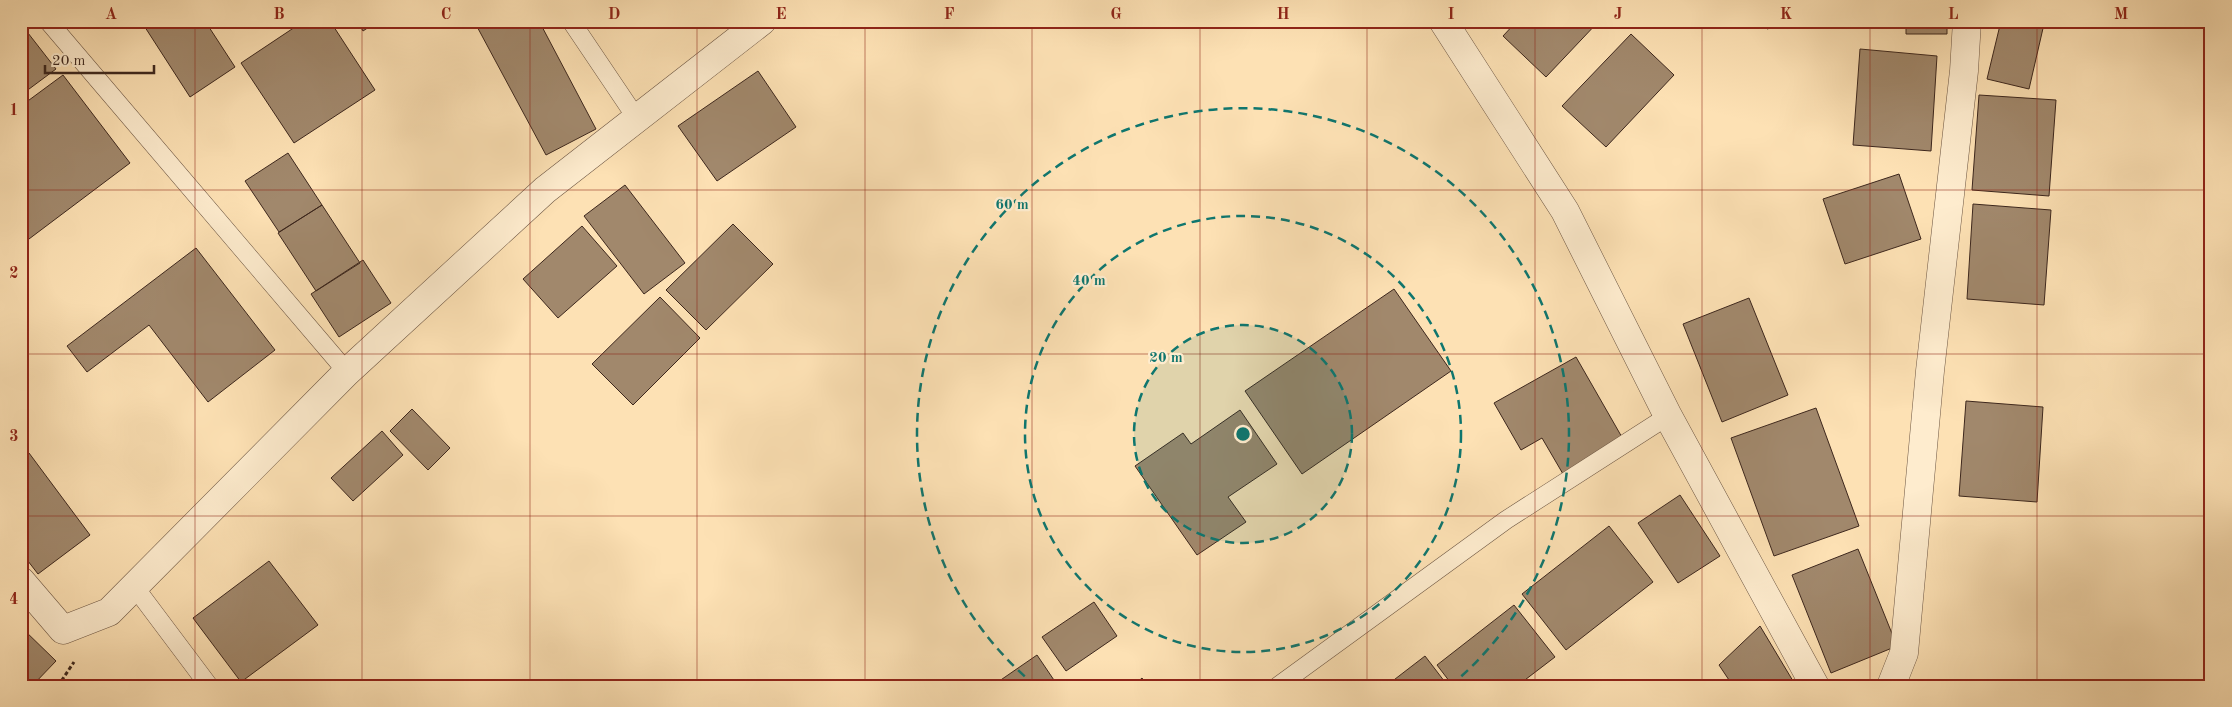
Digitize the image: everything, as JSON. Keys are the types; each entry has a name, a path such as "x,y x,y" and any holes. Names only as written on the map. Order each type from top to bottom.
{"street":[{"path":"21,581 63,630 109,612 347,372 545,190 762,21"},
{"path":"1891,686 1904,653 1930,371 1964,71 1967,21"},
{"path":"1447,23 1565,211 1668,416 1815,686"}],"lane":[{"path":"48,21 347,372"},
{"path":"571,21 637,119"},
{"path":"1278,686 1506,520 1668,416"},
{"path":"134,586 209,686"}],"building":[{"path":"141,21 205,21 235,67 190,97"},
{"path":"304,21 330,21 375,90 294,143 241,63"},
{"path":"357,21 378,21 363,31"},
{"path":"474,21 539,21 596,129 546,155"},
{"path":"1517,21 1599,21 1546,77 1503,36"},
{"path":"1764,21 1795,21 1767,29"},
{"path":"1906,21 1947,21 1947,34 1906,34"},
{"path":"2001,21 2032,21 2044,24 2029,89 1987,79"},
{"path":"21,24 56,69 21,95"},
{"path":"1631,34 1674,75 1606,147 1562,106"},
{"path":"1860,49 1937,56 1931,151 1853,145"},
{"path":"758,71 796,127 717,181 678,126"},
{"path":"63,75 130,163 21,245 21,106"},
{"path":"1979,95 2056,100 2049,196 1972,190"},
{"path":"288,153 322,205 279,232 245,181"},
{"path":"1899,174 1921,239 1845,264 1823,199"},
{"path":"625,185 685,263 644,294 584,216"},
{"path":"1973,204 2051,210 2044,305 1967,299"},
{"path":"322,205 360,263 316,291 278,233"},
{"path":"733,224 773,264 706,330 666,290"},
{"path":"582,226 617,266 558,318 523,279"},
{"path":"196,248 275,350 208,402 149,325 87,372 67,346"},
{"path":"363,260 391,303 339,337 311,294"},
{"path":"1394,289 1451,371 1302,474 1245,391"},
{"path":"660,297 700,338 633,405 592,364"},
{"path":"1749,298 1788,395 1722,422 1683,324"},
{"path":"1576,357 1623,439 1563,474 1542,438 1521,450 1494,403"},
{"path":"1966,401 2043,407 2037,502 1959,496"},
{"path":"1816,408 1859,526 1774,556 1731,438"},
{"path":"412,409 450,448 428,470 390,431"},
{"path":"1240,410 1277,464 1228,497 1246,522 1197,555 1135,466 1183,433 1191,444"},
{"path":"382,431 403,455 353,501 331,478"},
{"path":"29,453 90,535 38,574 21,552 21,459"},
{"path":"1680,495 1720,556 1678,583 1638,523"},
{"path":"1609,526 1653,582 1566,650 1522,594"},
{"path":"1858,549 1897,646 1831,673 1792,575"},
{"path":"269,561 318,625 241,682 193,618"},
{"path":"1094,602 1117,636 1066,671 1042,637"},
{"path":"1514,605 1555,657 1517,686 1453,686 1437,665"},
{"path":"1760,626 1796,686 1733,686 1719,665"},
{"path":"21,627 56,661 32,686 21,686"},
{"path":"1037,655 1058,686 992,686"},
{"path":"1425,656 1448,686 1386,686"},
{"path":"1142,678 1148,686 1133,686"}]}
